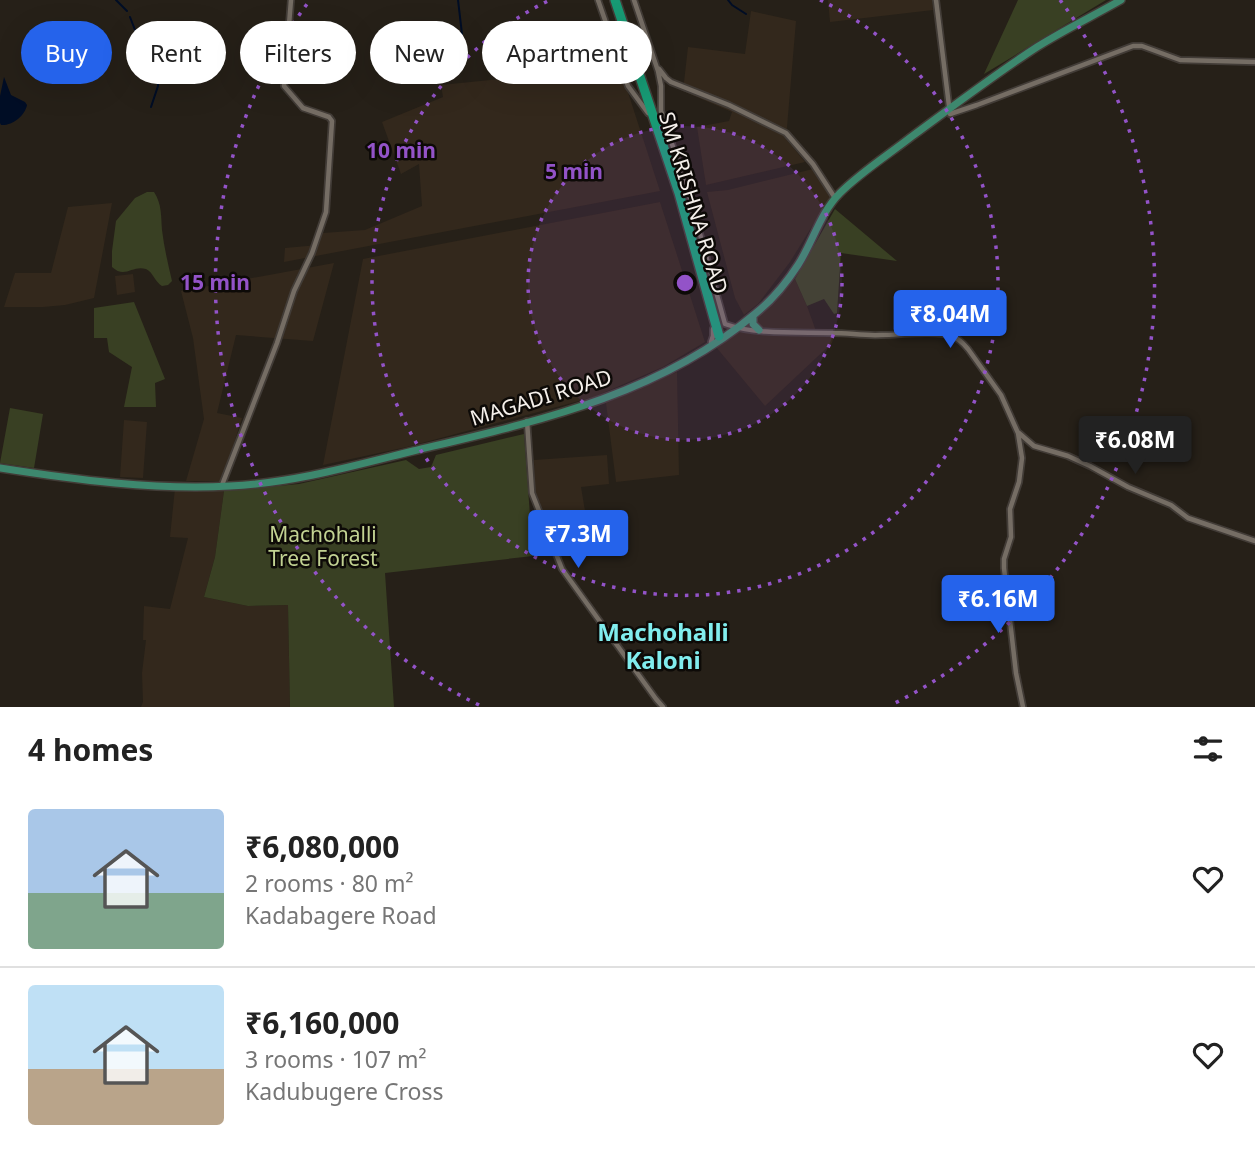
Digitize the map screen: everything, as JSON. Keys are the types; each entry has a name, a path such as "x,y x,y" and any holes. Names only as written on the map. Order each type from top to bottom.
{"highway":[{"path":"617,0 624,21"},
{"name":"SM KRISHNA ROAD","path":"643,84 684,199 718,337"}],"main road":[{"name":"MAGADI ROAD","path":"527,422 618,392 680,362 735,327 774,292 792,269 824,211 839,194 880,160 1036,45 1115,0"},
{"name":"MAGADI ROAD","path":"949,108 1037,47 1121,0"},
{"name":"MAGADI ROAD","path":"0,467 97,481 185,487 261,484 322,473 580,408 618,394 688,360 752,316 778,291 799,264 835,198"},
{"path":"752,316 753,324 759,330"}],"street":[{"path":"222,485 326,212 332,121 329,117 303,108 284,86 291,0"},
{"name":"SM KRISHNA ROAD","path":"598,0 607,21"},
{"name":"SM KRISHNA ROAD","path":"634,0 641,21"},
{"path":"936,0 950,114 1133,46 1142,46 1180,60 1255,62"},
{"name":"SM KRISHNA ROAD","path":"652,54 661,86 661,111 681,189"},
{"path":"655,63 671,82 729,105 786,133 813,164 835,198"},
{"name":"SM KRISHNA ROAD","path":"627,84 649,114 681,189"},
{"name":"SM KRISHNA ROAD","path":"684,199 725,324 735,327"},
{"path":"735,327 864,336 907,333 951,335 963,343 995,385 1018,433 1020,446 1020,482 1010,509 1010,537 1004,568 1016,673 1023,707"},
{"path":"527,422 532,493 562,569 663,707"},
{"path":"1018,433 1035,446"},
{"path":"1020,446 1035,446 1068,456 1128,487 1171,505 1188,518 1255,541"}],"shaded area":[{"path":"828,0 932,0 933,10 830,22"},
{"path":"751,11 796,21 786,139 805,162 706,185 697,127 729,121 732,112 683,91 688,47 745,54"},
{"path":"468,82 625,84 660,191 284,262 285,248 318,245 323,233 365,230 422,206 419,164 401,174 382,122 443,97 441,85"},
{"path":"813,169 832,194 790,262 758,304 744,315 735,298 707,192 728,190"},
{"path":"660,202 705,342 663,367 594,397 407,447 323,465 363,259"},
{"path":"112,203 94,298 65,305 4,307 15,273 51,273 68,207"},
{"path":"334,263 313,341 236,335 217,413 242,418 222,481 186,481 204,419 193,338 181,291"},
{"path":"133,274 135,292 117,295 115,276"},
{"path":"795,279 816,331 763,329 752,320 779,296"},
{"path":"738,331 834,336 832,343 765,406 716,347"},
{"path":"677,372 679,475 616,482 606,403"},
{"path":"124,420 147,422 143,478 120,477"},
{"path":"607,455 609,484 581,487 586,517 549,524 535,491 534,460"},
{"path":"175,488 224,491 215,557 204,597 248,606 288,605 290,707 141,707 146,640 143,640 144,606 170,609 188,538 170,537"}],"green space":[{"path":"1018,0 1106,0 984,74"},
{"path":"147,192 154,192 160,206 172,281 168,285 162,286 146,269 121,272 112,267 116,221 135,198"},
{"path":"835,209 897,261 841,253 837,313 834,314 824,299 807,306 795,279"},
{"path":"134,302 165,379 155,383 156,407 124,407 132,367 109,352 107,338 94,338 94,308"},
{"path":"10,408 43,414 34,468 0,463"},
{"name":"Machohalli Tree Forest","path":"524,434 533,556 385,573 394,707 290,707 288,605 248,606 204,597 215,557 224,491 299,484 406,460 419,469 431,467 436,455"}],"water":[{"path":"4,77 11,95 27,105 17,120 1,125 0,96"}],"waterway":[{"path":"116,0 127,11"},
{"path":"458,0 460,21"},
{"path":"728,0 746,14"},
{"path":"130,17 135,30 150,46 157,70 158,86 151,107"}],"district":[{"name":"Machohalli Kaloni","path":"663,647"}]}
